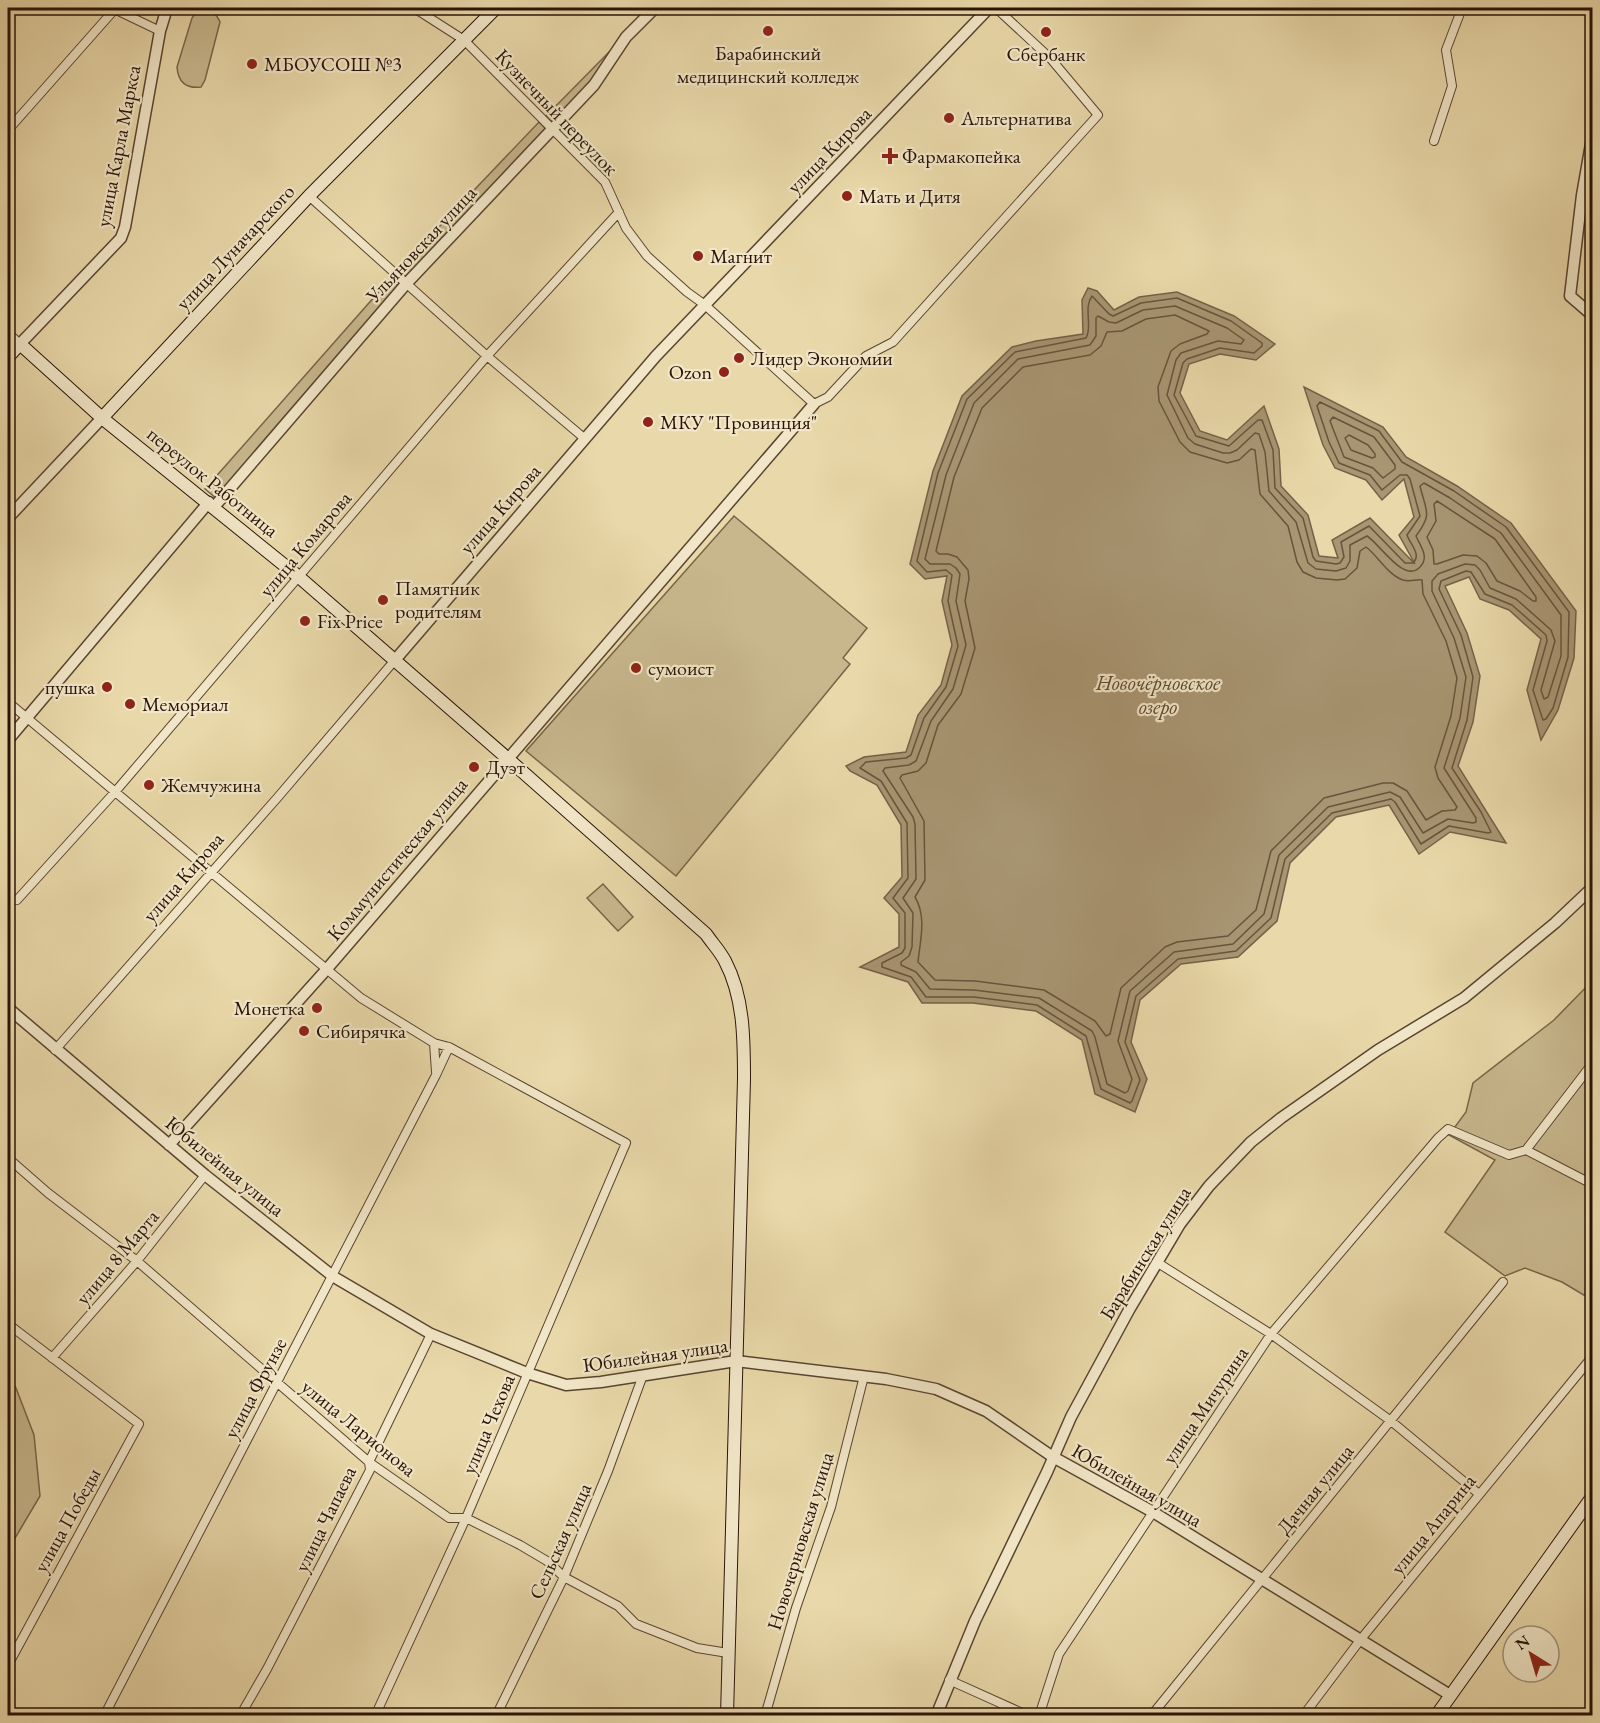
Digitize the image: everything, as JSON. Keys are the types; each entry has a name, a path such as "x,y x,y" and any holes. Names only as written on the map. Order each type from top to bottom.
{"main road":[{"name":"улица Луначарского","path":"102,418 309,196 496,8"},
{"name":"улица Карла Маркса","path":"8,357 20,344"},
{"name":"переулок Работница","path":"20,344 102,418 299,577 507,758 706,934 725,961 738,999 744,1034 727,1716"},
{"path":"1436,1716 1593,1497"}],"street":[{"path":"8,130 113,8 160,31"},
{"name":"улица Карла Маркса","path":"20,344 121,238 125,227 160,31 167,8"},
{"name":"Кузнечный переулок","path":"414,8 464,40 554,129 605,182 626,228 647,256 705,305 813,404"},
{"name":"Ульяновская улица","path":"8,740 406,284 594,85 626,37 655,8"},
{"name":"улица Кирова","path":"56,1050 212,873 656,356 989,8"},
{"path":"813,404 828,397 866,356 893,342 1098,115 1051,59 996,8"},
{"path":"1434,141 1452,86 1446,50 1462,8"},
{"path":"1593,138 1582,195 1570,296 1593,315"},
{"path":"309,196 487,356 584,438"},
{"name":"улица Комарова","path":"17,900 115,792 487,356 619,212"},
{"name":"переулок Работница","path":"8,333 20,344"},
{"name":"Коммунистическая улица","path":"169,1144 326,970 813,404"},
{"name":"улица Луначарского","path":"8,518 102,418"},
{"path":"8,702 361,998 434,1043 448,1047"},
{"name":"Барабинская улица","path":"936,1716 975,1621 1076,1408 1129,1310 1180,1224 1209,1186 1251,1142 1281,1118 1368,1057 1464,998 1555,923 1593,888"},
{"name":"Юбилейная улица","path":"8,1008 205,1175 334,1277 431,1334 527,1373 566,1385 601,1382 736,1361 864,1376 936,1389 986,1411 1053,1457 1154,1512 1450,1695"},
{"path":"434,1043 436,1075"},
{"name":"улица Фрунзе","path":"104,1716 334,1277 448,1047"},
{"name":"улица Чехова","path":"375,1716 466,1518 626,1143 448,1047"},
{"path":"1591,1070 1526,1150 1593,1184"},
{"name":"улица Мичурина","path":"1039,1716 1059,1654 1271,1334 1438,1138 1448,1129 1509,1155 1526,1150"},
{"name":"улица Ларионова","path":"8,1158 48,1193 137,1261 369,1462 449,1518 466,1518 547,1561 564,1577 618,1606 636,1624 697,1648 728,1653"},
{"name":"улица 8 Марта","path":"52,1358 137,1261 205,1175"},
{"path":"1158,1263 1271,1334 1391,1421 1479,1494"},
{"name":"Дачная улица","path":"1151,1716 1503,1282"},
{"path":"8,1324 52,1358"},
{"name":"улица Чапаева","path":"240,1716 267,1669 370,1470 369,1462 431,1334"},
{"name":"улица Апарина","path":"1303,1716 1360,1638 1593,1357"},
{"name":"улица Победы","path":"8,1665 138,1424 52,1358"},
{"name":"Сельская улица","path":"496,1716 564,1577 608,1472 643,1375"},
{"name":"Новочерновская улица","path":"765,1716 796,1608 831,1507 864,1376"},
{"path":"949,1680 1029,1716"}],"shaded area":[{"path":"203,9 217,16 220,22 205,80 201,87 191,87 181,80 177,67 192,18 196,12"},
{"path":"610,51 592,83 554,124 546,116"},
{"path":"539,122 548,131 407,280 397,271"},
{"path":"391,278 399,287 217,499 205,489"},
{"path":"734,516 867,628 843,658 850,664 676,876 526,751"},
{"path":"603,884 633,917 618,931 587,898"},
{"path":"1592,981 1592,1300 1562,1282 1525,1268 1505,1276 1445,1232 1495,1160 1449,1135 1466,1112 1473,1083 1554,1020"},
{"path":"8,1374 16,1388 34,1435 40,1496 8,1550"}],"water":[{"name":"Новочёрновское озеро","path":"1088,288 1097,291 1114,310 1139,297 1177,292 1234,316 1275,344 1256,360 1220,354 1189,364 1180,393 1200,431 1227,440 1264,406 1279,449 1281,486 1308,515 1319,556 1338,558 1332,540 1370,518 1415,564 1399,535 1414,517 1404,479 1382,500 1366,480 1335,468 1323,445 1304,387 1383,427 1406,457 1457,486 1511,523 1576,611 1574,658 1558,710 1541,740 1527,690 1541,639 1509,610 1480,599 1469,577 1445,586 1467,633 1480,676 1473,722 1458,766 1506,843 1450,832 1419,854 1389,805 1336,817 1290,863 1277,921 1238,957 1181,964 1140,1000 1131,1042 1147,1079 1135,1112 1095,1094 1082,1040 1036,1011 973,1003 922,1003 908,982 860,967 899,947 899,914 884,898 902,877 901,825 877,785 850,771 846,766 864,757 906,752 918,715 941,685 952,645 942,601 947,576 925,579 910,564 933,471 962,396 1012,347 1083,334 1082,300"}],"place":[{"name":"Барабинский медицинский колледж","path":"768,31"},
{"name":"Сбербанк","path":"1046,32"},
{"name":"МБОУСОШ №3","path":"252,64"},
{"name":"Альтернатива","path":"949,118"},
{"name":"Фармакопейка","path":"890,156"},
{"name":"Мать и Дитя","path":"847,196"},
{"name":"Магнит","path":"698,256"},
{"name":"Лидер Экономии","path":"739,358"},
{"name":"Ozon","path":"724,372"},
{"name":"МКУ \"Провинция\"","path":"648,422"},
{"name":"Памятник родителям","path":"383,600"},
{"name":"Fix Price","path":"305,621"},
{"name":"сумоист","path":"636,668"},
{"name":"пушка","path":"107,687"},
{"name":"Мемориал","path":"130,704"},
{"name":"Дуэт","path":"474,767"},
{"name":"Жемчужина","path":"149,785"},
{"name":"Монетка","path":"317,1008"},
{"name":"Сибирячка","path":"304,1031"}]}
